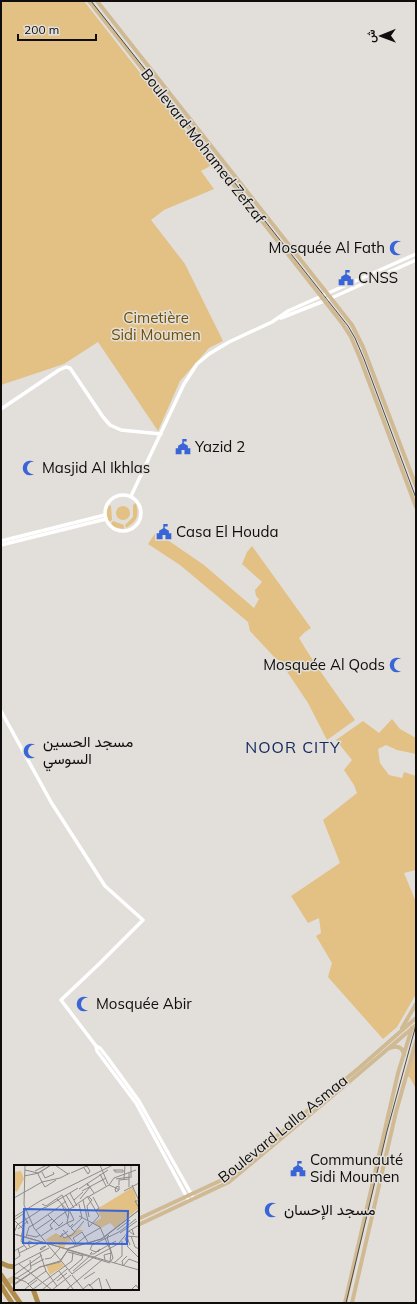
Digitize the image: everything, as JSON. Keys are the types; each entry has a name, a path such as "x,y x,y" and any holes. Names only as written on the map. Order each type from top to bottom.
{"highway":[{"path":"1,1263 14,1267"},
{"path":"1,1275 20,1303"},
{"path":"1,1286 12,1303"},
{"path":"33,1290 38,1303"}],"main road":[{"name":"Boulevard Mohamed Zefzaf","path":"89,1 346,328 360,358 416,507"},
{"name":"Boulevard Mohamed Zefzaf","path":"97,1 352,325 360,340 416,486"},
{"path":"400,1032 416,1004"},
{"path":"345,1303 398,1073 416,1018"},
{"name":"Boulevard Lalla Asmaa","path":"139,1219 229,1176 359,1068 416,1018"},
{"name":"Boulevard Lalla Asmaa","path":"139,1225 226,1183 236,1176 414,1026"},
{"path":"352,1303 396,1112 416,1041"},
{"path":"386,1050 394,1046 398,1046 403,1050 404,1055"},
{"path":"1,1286 14,1279"}],"street":[{"path":"330,296 416,254"},
{"path":"131,496 184,384 202,359 224,344 278,319 288,311 323,299 416,260"},
{"path":"1,409 62,368 66,367 70,368 105,420 110,425 121,430 161,434"},
{"path":"122,494 131,496 138,502 141,509 139,521 134,527 127,530 120,530 112,527 106,517 105,508 107,503 114,497 122,494"},
{"path":"1,541 106,517"},
{"path":"1,545 106,517"},
{"path":"1,710 51,802 105,886 142,920 61,1000 96,1046 97,1050 136,1103 189,1201"},
{"path":"96,1046 100,1048 107,1056 139,1101 194,1199"}],"green space":[{"name":"Cimetière Sidi Moumen","path":"1,1 84,1 212,165 201,171 214,189 164,210 151,220 185,264 223,341 209,348 180,381 158,431 98,342 64,364 1,385"},
{"path":"136,503 137,517 133,523 126,528 125,525 133,517 133,505"},
{"path":"108,505 111,506 112,520 109,522 106,514"},
{"path":"120,506 126,506 130,510 130,516 126,520 120,520 116,516 116,510"},
{"path":"113,521 124,525 124,529 113,527 111,524"},
{"path":"156,532 204,565 254,608 259,599 256,596 255,590 262,582 242,564 247,552 252,546 311,628 299,638 319,670 355,720 327,740 308,703 280,661 275,658 250,631 248,622 180,565 148,544"},
{"path":"392,719 400,729 416,738 416,754 397,750 386,745 378,749 380,763 389,775 402,778 404,772 416,776 416,870 404,873 416,902 416,994 397,1027 383,1039 328,977 332,963 316,936 321,933 319,918 308,923 291,896 340,863 323,820 357,793 354,785 344,770 352,760 336,740 363,721 379,733"},
{"path":"416,1044 416,1089 410,1078 406,1075"}],"tram line":[{"path":"91,1 348,326 364,359 416,498"},
{"path":"346,1303 387,1131 416,1025"}],"place":[{"name":"Mosquée Al Fath","path":"397,248"},
{"name":"CNSS","path":"346,278"},
{"name":"Yazid 2","path":"183,447"},
{"name":"Masjid Al Ikhlas","path":"30,468"},
{"name":"Casa El Houda","path":"164,532"},
{"name":"Mosquée Al Qods","path":"397,665"},
{"name":"مسجد الحسين السوسي","path":"31,751"},
{"name":"Mosquée Abir","path":"84,1004"},
{"name":"Communauté Sidi Moumen","path":"298,1169"},
{"name":"مسجد الإحسان","path":"272,1210"}],"district":[{"name":"NOOR CITY","path":"293,747"}]}
